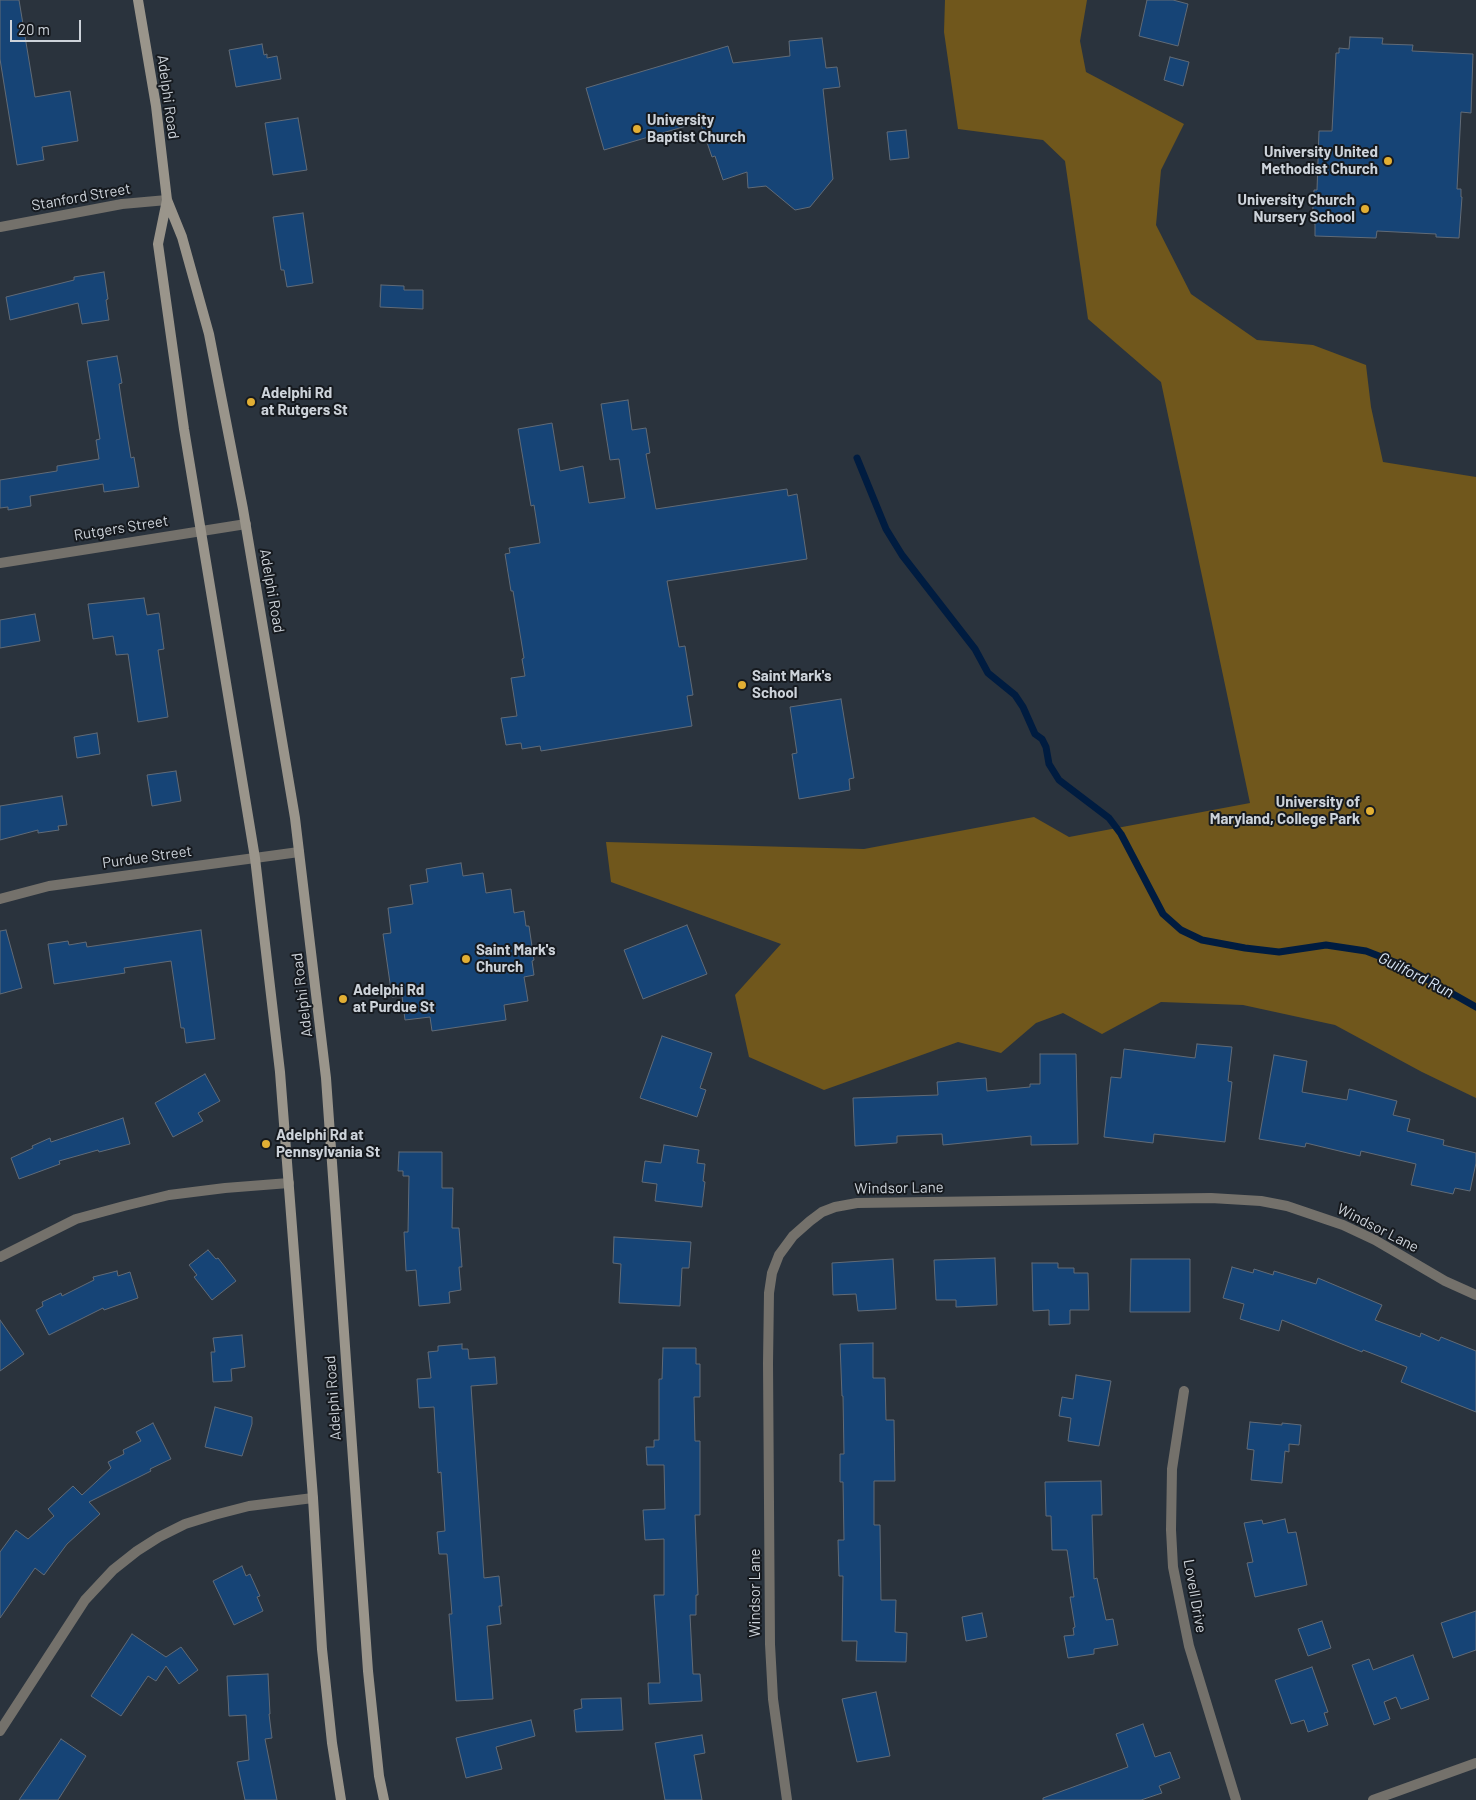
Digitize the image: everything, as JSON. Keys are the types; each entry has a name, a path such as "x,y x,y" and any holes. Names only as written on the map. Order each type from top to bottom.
{"main road":[{"name":"Adelphi Road","path":"138,0 156,106 167,200 182,237 209,334 246,524 299,852 326,1078 368,1671 378,1767 384,1800"},
{"name":"Adelphi Road","path":"167,200 158,244 184,429 255,858 279,1062 313,1498 322,1648 332,1743 341,1800"}],"street":[{"name":"Stanford Street","path":"0,227 122,204 167,200"},
{"name":"Rutgers Street","path":"0,563 246,524"},
{"name":"Purdue Street","path":"0,899 49,886 299,852"},
{"path":"0,1257 76,1219 124,1206 169,1195 289,1183"},
{"name":"Windsor Lane","path":"787,1800 778,1750 770,1644 769,1293 772,1273 779,1255 793,1236 822,1212 835,1207 857,1203 1211,1198 1261,1201 1287,1206 1343,1224 1476,1295"},
{"name":"Lovell Drive","path":"1184,1391 1177,1430 1172,1478 1171,1530 1173,1567 1189,1646 1236,1800"},
{"path":"0,1731 85,1600 113,1570 137,1551 177,1528 214,1515 249,1506 313,1498"},
{"path":"1373,1800 1476,1763"}],"shaded area":[{"path":"945,0 1087,0 1080,41 1086,72 1184,124 1161,170 1156,225 1191,294 1257,340 1313,345 1366,365 1371,407 1383,462 1476,477 1476,1098 1422,1072 1335,1025 1243,1005 1161,1002 1102,1034 1063,1013 1036,1023 1001,1053 958,1042 824,1090 749,1057 735,995 781,944 611,882 606,842 864,849 1034,817 1069,837 1250,803 1161,382 1088,319 1065,161 1043,140 958,129 944,32"}],"building":[{"path":"0,0 19,0 35,97 70,91 78,141 42,147 44,160 17,165 0,59"},
{"path":"1147,0 1173,0 1188,4 1178,46 1139,36"},
{"name":"University United Methodist Church","path":"1350,37 1383,38 1382,44 1413,45 1412,51 1473,54 1471,113 1461,112 1457,189 1461,189 1462,197 1459,238 1436,237 1436,234 1377,231 1376,238 1315,236 1315,224 1312,223 1314,190 1317,190 1319,131 1332,131 1336,53 1339,53 1339,48 1349,49"},
{"name":"University Baptist Church","path":"822,38 826,68 837,67 840,87 823,89 833,179 810,207 795,210 766,186 748,188 747,172 723,180 715,156 712,157 700,122 604,150 586,88 728,46 733,63 790,56 789,41"},
{"path":"262,44 264,55 267,54 267,58 277,56 281,79 236,87 229,50"},
{"path":"1170,57 1189,62 1183,86 1164,80"},
{"path":"298,118 307,170 273,175 265,123"},
{"path":"906,130 909,158 890,160 887,132"},
{"path":"303,213 313,283 287,287 284,270 281,270 273,217"},
{"path":"104,272 109,320 82,324 78,303 10,320 6,297 74,280 74,277"},
{"path":"381,285 404,286 404,290 423,290 423,309 380,307"},
{"path":"117,356 122,383 119,384 131,458 134,457 139,487 104,492 103,484 30,496 31,506 8,510 8,507 0,508 0,480 57,471 57,466 99,459 96,440 100,439 87,361"},
{"path":"628,400 632,430 646,428 650,453 646,454 656,509 787,489 788,496 797,494 807,559 667,581 679,647 685,646 693,695 687,696 692,726 541,751 540,746 522,749 521,743 506,745 501,718 517,716 511,678 525,676 522,659 524,658 505,554 510,553 509,548 540,543 534,505 531,506 518,429 552,423 560,471 583,466 589,503 625,498 619,459 610,460 601,404"},
{"path":"144,598 147,615 159,613 164,649 158,650 168,717 138,722 128,654 116,655 113,636 93,639 88,604"},
{"path":"35,614 40,641 0,648 0,620"},
{"path":"841,699 854,778 849,779 850,790 799,799 792,754 797,753 790,707"},
{"path":"97,733 100,754 77,758 74,737"},
{"path":"176,771 181,801 152,806 147,775"},
{"path":"62,796 67,825 58,826 59,830 38,833 38,830 0,840 0,806"},
{"path":"461,863 463,876 483,873 486,893 511,889 514,913 524,911 526,926 529,926 534,960 532,961 534,975 524,977 528,1001 504,1005 506,1020 432,1031 430,1017 405,1020 402,996 392,997 383,934 391,933 388,908 413,904 410,885 428,882 426,869"},
{"path":"687,925 707,974 643,999 624,950"},
{"path":"6,930 22,988 0,994 0,931"},
{"path":"201,930 215,1039 186,1043 184,1028 181,1028 171,961 124,968 125,973 54,984 48,944 68,941 69,945 86,942 87,947"},
{"path":"662,1036 712,1053 700,1088 706,1090 697,1117 640,1098"},
{"path":"1197,1044 1232,1047 1228,1081 1232,1082 1225,1142 1154,1134 1153,1143 1104,1137 1111,1077 1121,1078 1124,1049 1195,1058"},
{"path":"1040,1054 1076,1054 1078,1144 1031,1145 1031,1136 943,1145 942,1134 897,1136 897,1143 855,1146 853,1098 938,1095 937,1082 986,1078 987,1091 1030,1087 1030,1084 1040,1084"},
{"path":"1274,1055 1307,1061 1302,1092 1347,1100 1349,1089 1397,1101 1393,1115 1410,1119 1407,1131 1444,1140 1443,1145 1476,1153 1476,1163 1470,1191 1455,1188 1453,1194 1411,1185 1416,1164 1361,1151 1360,1156 1306,1143 1305,1147 1259,1139"},
{"path":"205,1074 220,1101 198,1113 203,1121 173,1137 155,1103"},
{"path":"123,1118 130,1144 99,1152 98,1150 59,1161 60,1164 19,1179 11,1158 50,1138 51,1142"},
{"path":"664,1145 699,1150 697,1163 705,1164 702,1207 655,1201 657,1184 642,1182 645,1161 661,1163"},
{"path":"399,1152 442,1152 442,1188 453,1188 452,1228 459,1228 462,1267 459,1267 461,1290 449,1292 450,1303 419,1306 416,1270 406,1271 404,1232 408,1232 409,1176 403,1176 403,1171 398,1171"},
{"path":"614,1237 691,1242 689,1268 682,1268 680,1306 619,1303 621,1264 613,1263"},
{"path":"208,1250 216,1259 218,1258 236,1281 212,1300 194,1277 197,1275 189,1265"},
{"path":"995,1258 997,1305 956,1307 956,1300 936,1300 934,1260"},
{"path":"893,1259 896,1309 858,1311 856,1294 833,1295 832,1263"},
{"path":"1131,1259 1190,1259 1190,1312 1130,1312"},
{"path":"1032,1263 1058,1263 1058,1268 1074,1268 1074,1273 1088,1273 1089,1310 1070,1310 1070,1324 1049,1325 1049,1310 1033,1311"},
{"path":"1232,1267 1253,1273 1254,1269 1273,1275 1274,1271 1316,1284 1318,1278 1382,1305 1375,1320 1420,1337 1421,1333 1439,1341 1441,1337 1476,1351 1476,1412 1401,1382 1407,1367 1363,1350 1362,1352 1282,1320 1279,1331 1240,1319 1244,1304 1223,1298"},
{"path":"117,1271 118,1276 130,1272 138,1298 104,1310 103,1308 49,1335 36,1310 43,1306 42,1302 61,1293 62,1296 94,1280 93,1277"},
{"path":"0,1320 24,1354 0,1371"},
{"path":"242,1335 245,1367 231,1369 232,1381 213,1382 211,1352 215,1352 213,1338"},
{"path":"873,1343 873,1378 885,1378 886,1420 894,1420 895,1481 874,1481 874,1525 880,1525 881,1600 896,1600 895,1632 907,1633 906,1662 856,1661 857,1641 842,1641 843,1576 839,1576 838,1540 844,1540 843,1482 840,1482 840,1454 844,1454 840,1344"},
{"path":"462,1344 462,1349 468,1349 469,1359 495,1357 497,1384 471,1386 484,1578 499,1576 502,1606 499,1606 501,1624 487,1626 493,1699 456,1701 449,1614 452,1614 447,1554 439,1554 437,1532 445,1531 441,1472 438,1473 434,1407 419,1408 417,1379 431,1378 428,1352 438,1351 438,1346"},
{"path":"663,1348 696,1348 696,1364 700,1364 700,1397 694,1397 695,1441 700,1441 700,1515 695,1515 698,1595 696,1595 696,1615 690,1615 693,1674 700,1674 702,1701 649,1704 648,1683 660,1683 654,1595 664,1595 664,1539 645,1540 643,1510 665,1509 664,1465 647,1465 646,1447 654,1447 654,1440 659,1440 659,1379 662,1379"},
{"path":"1076,1375 1111,1381 1099,1446 1068,1441 1071,1418 1059,1416 1062,1397 1073,1399"},
{"path":"215,1407 252,1417 252,1424 242,1456 205,1447"},
{"path":"1250,1422 1301,1425 1299,1445 1289,1444 1289,1452 1285,1451 1282,1483 1251,1480 1254,1450 1247,1449"},
{"path":"153,1423 171,1459 89,1502 100,1514 67,1544 44,1575 35,1568 0,1618 0,1552 16,1530 28,1539 54,1516 48,1509 73,1486 82,1495 111,1468 108,1462 124,1454 123,1450 141,1441 136,1432"},
{"path":"1101,1481 1102,1515 1092,1515 1094,1579 1097,1578 1106,1620 1113,1619 1118,1645 1094,1649 1094,1654 1068,1658 1064,1636 1074,1635 1073,1628 1075,1627 1070,1597 1074,1597 1067,1550 1052,1550 1051,1516 1046,1516 1045,1482"},
{"path":"1285,1519 1288,1533 1296,1532 1307,1585 1255,1597 1247,1563 1253,1562 1244,1523 1262,1520 1263,1524"},
{"path":"242,1566 246,1576 250,1574 260,1596 257,1597 263,1611 234,1625 213,1581"},
{"path":"1476,1611 1476,1650 1453,1658 1441,1623"},
{"path":"982,1613 987,1637 966,1641 962,1617"},
{"path":"1322,1621 1331,1648 1308,1656 1298,1629"},
{"path":"132,1634 166,1657 181,1647 198,1670 179,1684 166,1666 156,1681 148,1676 121,1716 91,1696"},
{"path":"1413,1655 1429,1699 1401,1709 1396,1697 1384,1702 1390,1719 1374,1725 1352,1665 1369,1659 1373,1670"},
{"path":"1312,1667 1328,1712 1324,1713 1328,1725 1308,1732 1304,1720 1291,1724 1275,1680"},
{"path":"268,1674 272,1738 265,1739 277,1800 245,1800 237,1762 249,1760 246,1715 229,1716 227,1676"},
{"path":"876,1692 890,1756 857,1762 842,1699"},
{"path":"621,1698 623,1730 576,1732 574,1710 582,1708 581,1699"},
{"path":"531,1720 535,1736 496,1747 502,1769 466,1778 456,1738"},
{"path":"1143,1724 1155,1757 1170,1752 1180,1778 1159,1786 1162,1793 1141,1800 1043,1800 1043,1798 1128,1767 1116,1734"},
{"path":"702,1735 705,1753 694,1755 702,1800 665,1800 655,1743"},
{"path":"61,1739 86,1756 58,1800 19,1800"}],"waterway":[{"name":"Guilford Run","path":"857,458 886,529 902,555 975,649 988,673 1015,695 1023,707 1035,734 1042,739 1046,747 1049,764 1059,780 1109,818 1121,834 1163,914 1181,930 1202,940 1279,952 1326,945 1366,951 1402,965 1476,1007"}],"place":[{"name":"University Baptist Church","path":"637,129"},
{"name":"University United Methodist Church","path":"1388,161"},
{"name":"University Church Nursery School","path":"1365,209"},
{"name":"Adelphi Rd at Rutgers St","path":"251,402"},
{"name":"Saint Mark's School","path":"742,685"},
{"name":"University of Maryland, College Park","path":"1370,811"},
{"name":"Saint Mark's Church","path":"466,959"},
{"name":"Adelphi Rd at Purdue St","path":"343,999"},
{"name":"Adelphi Rd at Pennsylvania St","path":"266,1144"}]}
